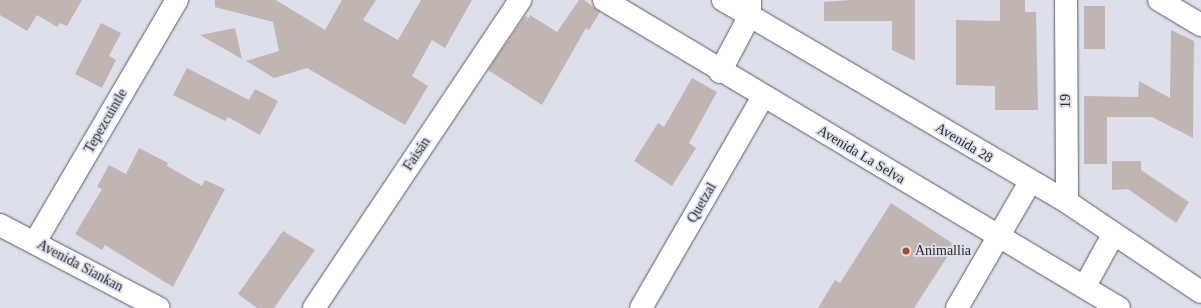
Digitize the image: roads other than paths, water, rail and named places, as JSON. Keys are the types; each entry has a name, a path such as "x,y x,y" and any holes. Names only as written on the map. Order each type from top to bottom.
{"street":[{"name":"Tepezcuintle","path":"35,242 176,0"},
{"name":"Faisán","path":"314,308 520,0"},
{"name":"Avenida La Selva","path":"604,0 720,72 1085,286 1119,308"},
{"name":"Avenida 28","path":"723,0 750,8 1030,182 1067,202 1113,235 1201,292"},
{"name":"19","path":"1066,0 1067,202"},
{"path":"1159,0 1201,25"},
{"path":"720,72 750,8"},
{"name":"Quetzal","path":"641,308 763,97"},
{"path":"957,308 1000,237 1030,182"},
{"name":"Avenida Siankan","path":"0,225 159,308"},
{"path":"1085,286 1113,235"}],"place":[{"name":"Animallia","path":"906,251"}]}
